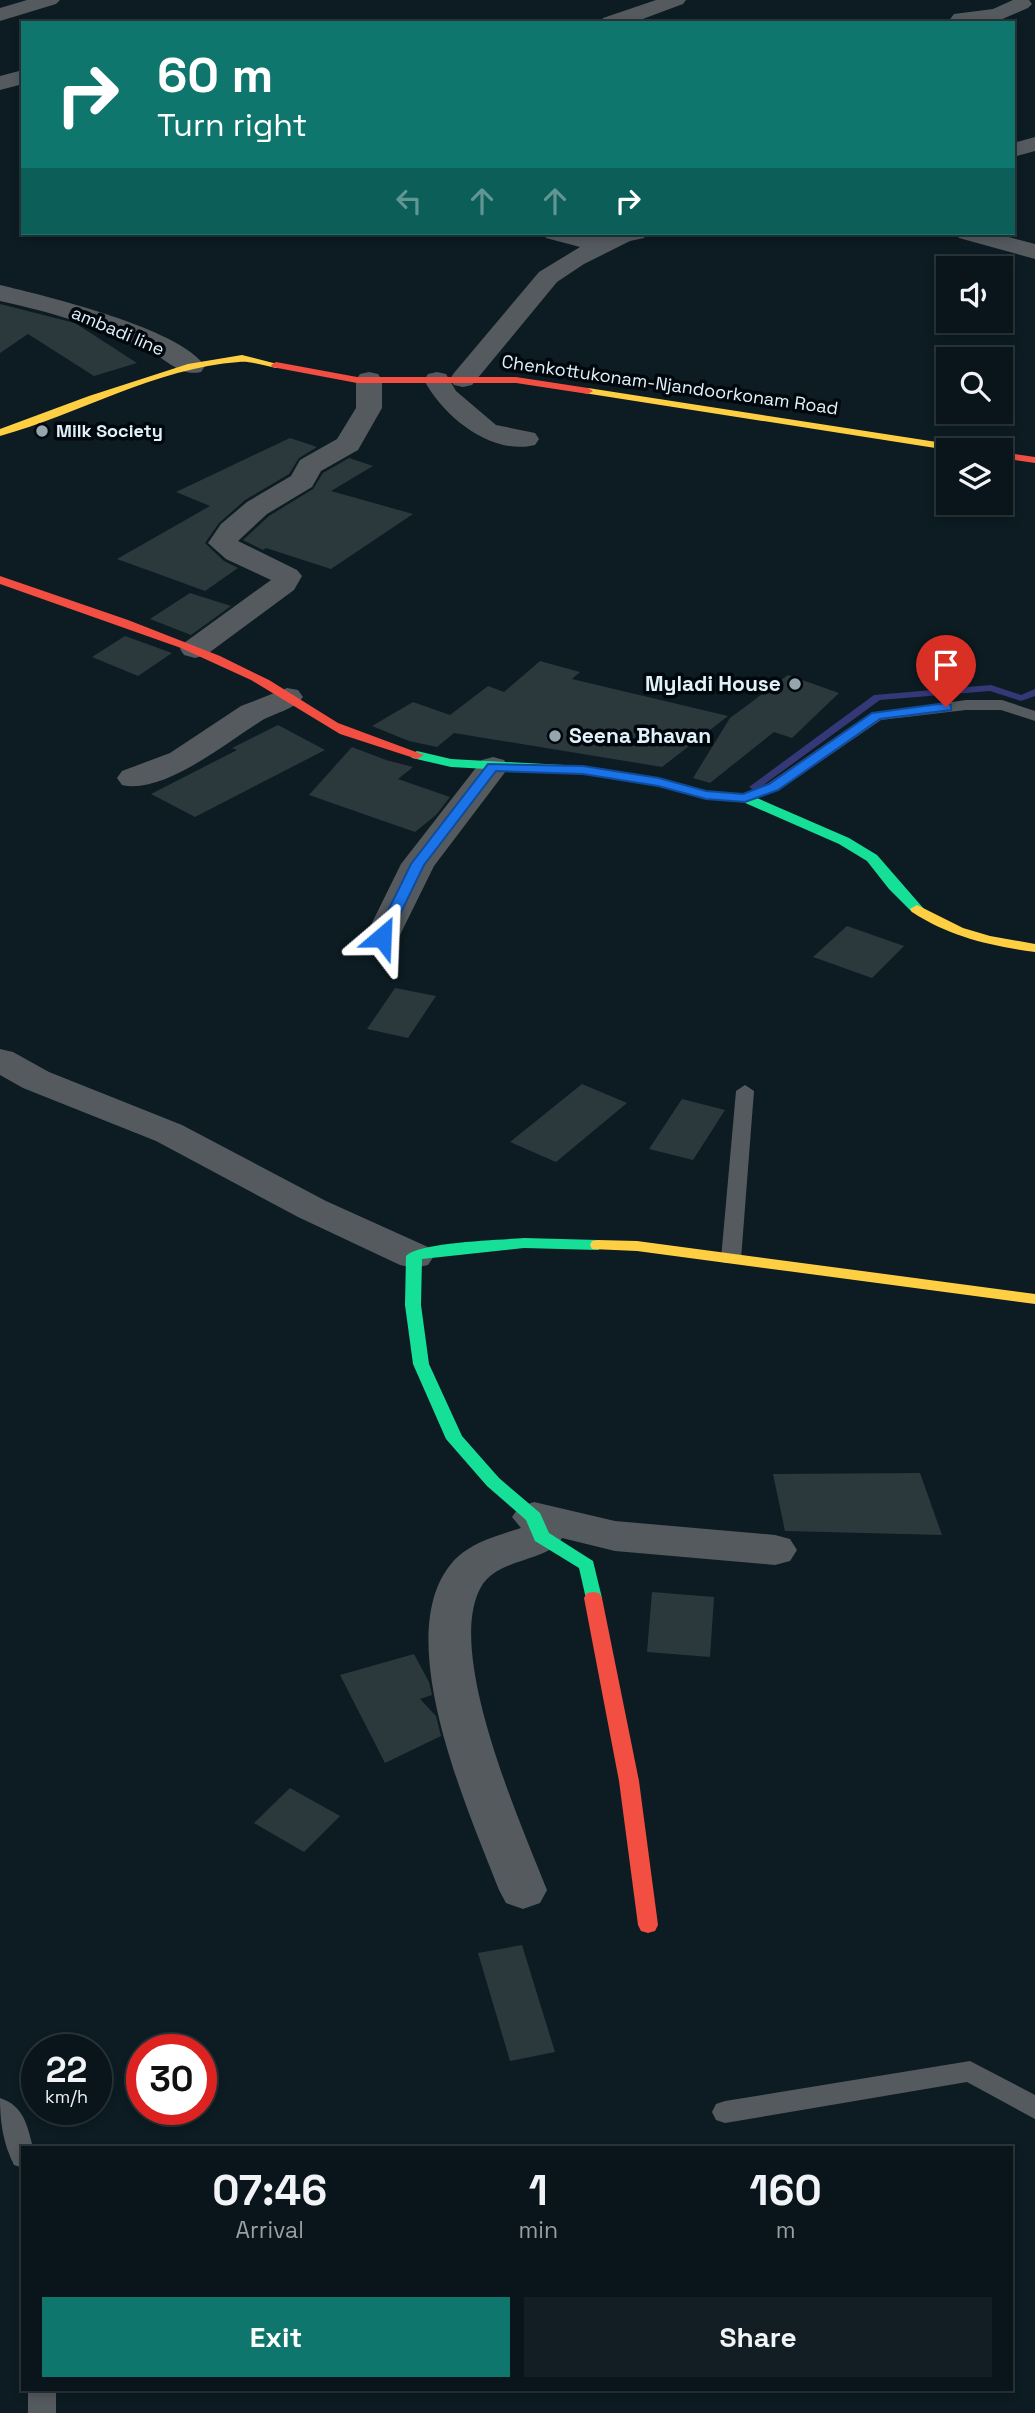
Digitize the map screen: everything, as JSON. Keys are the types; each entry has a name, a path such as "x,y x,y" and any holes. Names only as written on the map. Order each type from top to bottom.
{"street":[{"path":"0,15 50,0"},
{"path":"617,21 676,0"},
{"path":"960,21 998,15 1022,3"},
{"path":"0,83 21,78"},
{"path":"1015,149 1035,144"},
{"path":"562,235 602,246"},
{"path":"525,439 487,431 445,395 450,380 548,277 602,246 630,235"},
{"path":"975,235 1035,252"},
{"name":"ambadi line","path":"0,293 90,315 160,346 192,366"},
{"name":"Chenkottukonam-Njandoorkonam Road","path":"0,433 93,398 192,366 242,358 369,380 516,380 936,445"},
{"path":"195,649 284,584 287,576 236,553 222,543 231,530 257,508 302,481 310,467 348,444 369,408 369,380"},
{"path":"1013,457 1035,460"},
{"path":"0,580 72,603 195,649 250,674 326,722 398,751 451,763 583,770 659,782 706,795 745,798 845,841 872,858 894,886 935,922 989,941 1035,948"},
{"path":"133,778 181,760 252,713 287,697"},
{"path":"382,937 418,864 493,767"},
{"path":"0,1060 36,1080 169,1133 312,1209 415,1256 426,1252 524,1243 637,1246 1035,1299"},
{"path":"415,1256 412,1305 421,1364 455,1439 537,1527 587,1565 629,1781 649,1925"},
{"path":"523,1890 460,1713 447,1622 460,1583 486,1556 537,1527 775,1550"}],"lane":[{"path":"745,798 773,787 877,716 966,705 1002,705 1035,716"},
{"path":"731,1259 745,1091"},
{"path":"725,2112 970,2071 1035,2108"},
{"path":"0,2109 12,2119 21,2150"},
{"path":"42,2391 42,2413"}],"building":[{"path":"0,304 75,323 137,363 94,376 28,334 0,353"},
{"path":"290,438 317,447 299,458 289,474 245,500 219,523 205,543 224,561 238,568 205,591 117,559 210,506 176,492"},
{"path":"349,458 373,466 331,491 413,514 331,569 266,548 263,550 243,540 269,516 313,489 323,473"},
{"path":"190,593 231,606 191,635 150,619"},
{"path":"125,636 172,653 138,676 92,657"},
{"path":"540,661 580,672 572,679 728,716 662,767 454,733 437,747 409,741 372,726 413,702 450,715 488,686 504,692"},
{"path":"788,675 839,693 792,738 774,732 710,783 693,778 730,718"},
{"path":"278,725 325,750 195,817 151,794 237,750 232,748"},
{"path":"352,747 413,767 398,779 450,797 436,815 415,832 309,795"},
{"path":"847,926 904,946 872,978 813,957"},
{"path":"395,988 436,996 408,1038 367,1029"},
{"path":"582,1084 627,1103 556,1162 510,1142"},
{"path":"682,1099 725,1110 693,1160 649,1149"},
{"path":"920,1473 942,1535 785,1531 773,1474"},
{"path":"652,1592 714,1597 710,1657 647,1652"},
{"path":"414,1654 429,1682 432,1695 420,1699 436,1716 441,1736 385,1763 340,1675"},
{"path":"290,1788 340,1816 304,1852 254,1823"},
{"path":"522,1945 555,2052 510,2061 478,1953"}],"waterway":[{"path":"754,787 877,697 991,688 1021,698 1035,692"}],"traffic: fast":[{"path":"417,755 451,763 583,770 659,782 706,795 745,798 844,841 872,858 917,909"},
{"path":"593,1598 587,1565 541,1537 534,1517 493,1482 455,1439 421,1364 413,1305 414,1256 426,1252 524,1243 598,1245"}],"traffic: slow":[{"path":"0,433 93,398 192,366 242,358 276,365"},
{"path":"588,391 936,445"},
{"path":"917,909 958,931 988,940 1035,948"},
{"path":"598,1245 637,1246 1035,1299"}],"traffic: jam":[{"path":"276,365 357,380 516,380 588,391"},
{"path":"1013,457 1035,460"},
{"path":"0,580 185,646 255,677 345,731 417,755"},
{"path":"593,1598 629,1781 648,1925"}],"place":[{"name":"Milk Society","path":"42,431"},
{"name":"Myladi House","path":"795,684"},
{"name":"Seena Bhavan","path":"555,736"}],"route":[{"path":"382,937 418,864 493,767 583,770 659,782 706,795 745,798 773,787 877,716 946,707"}]}
